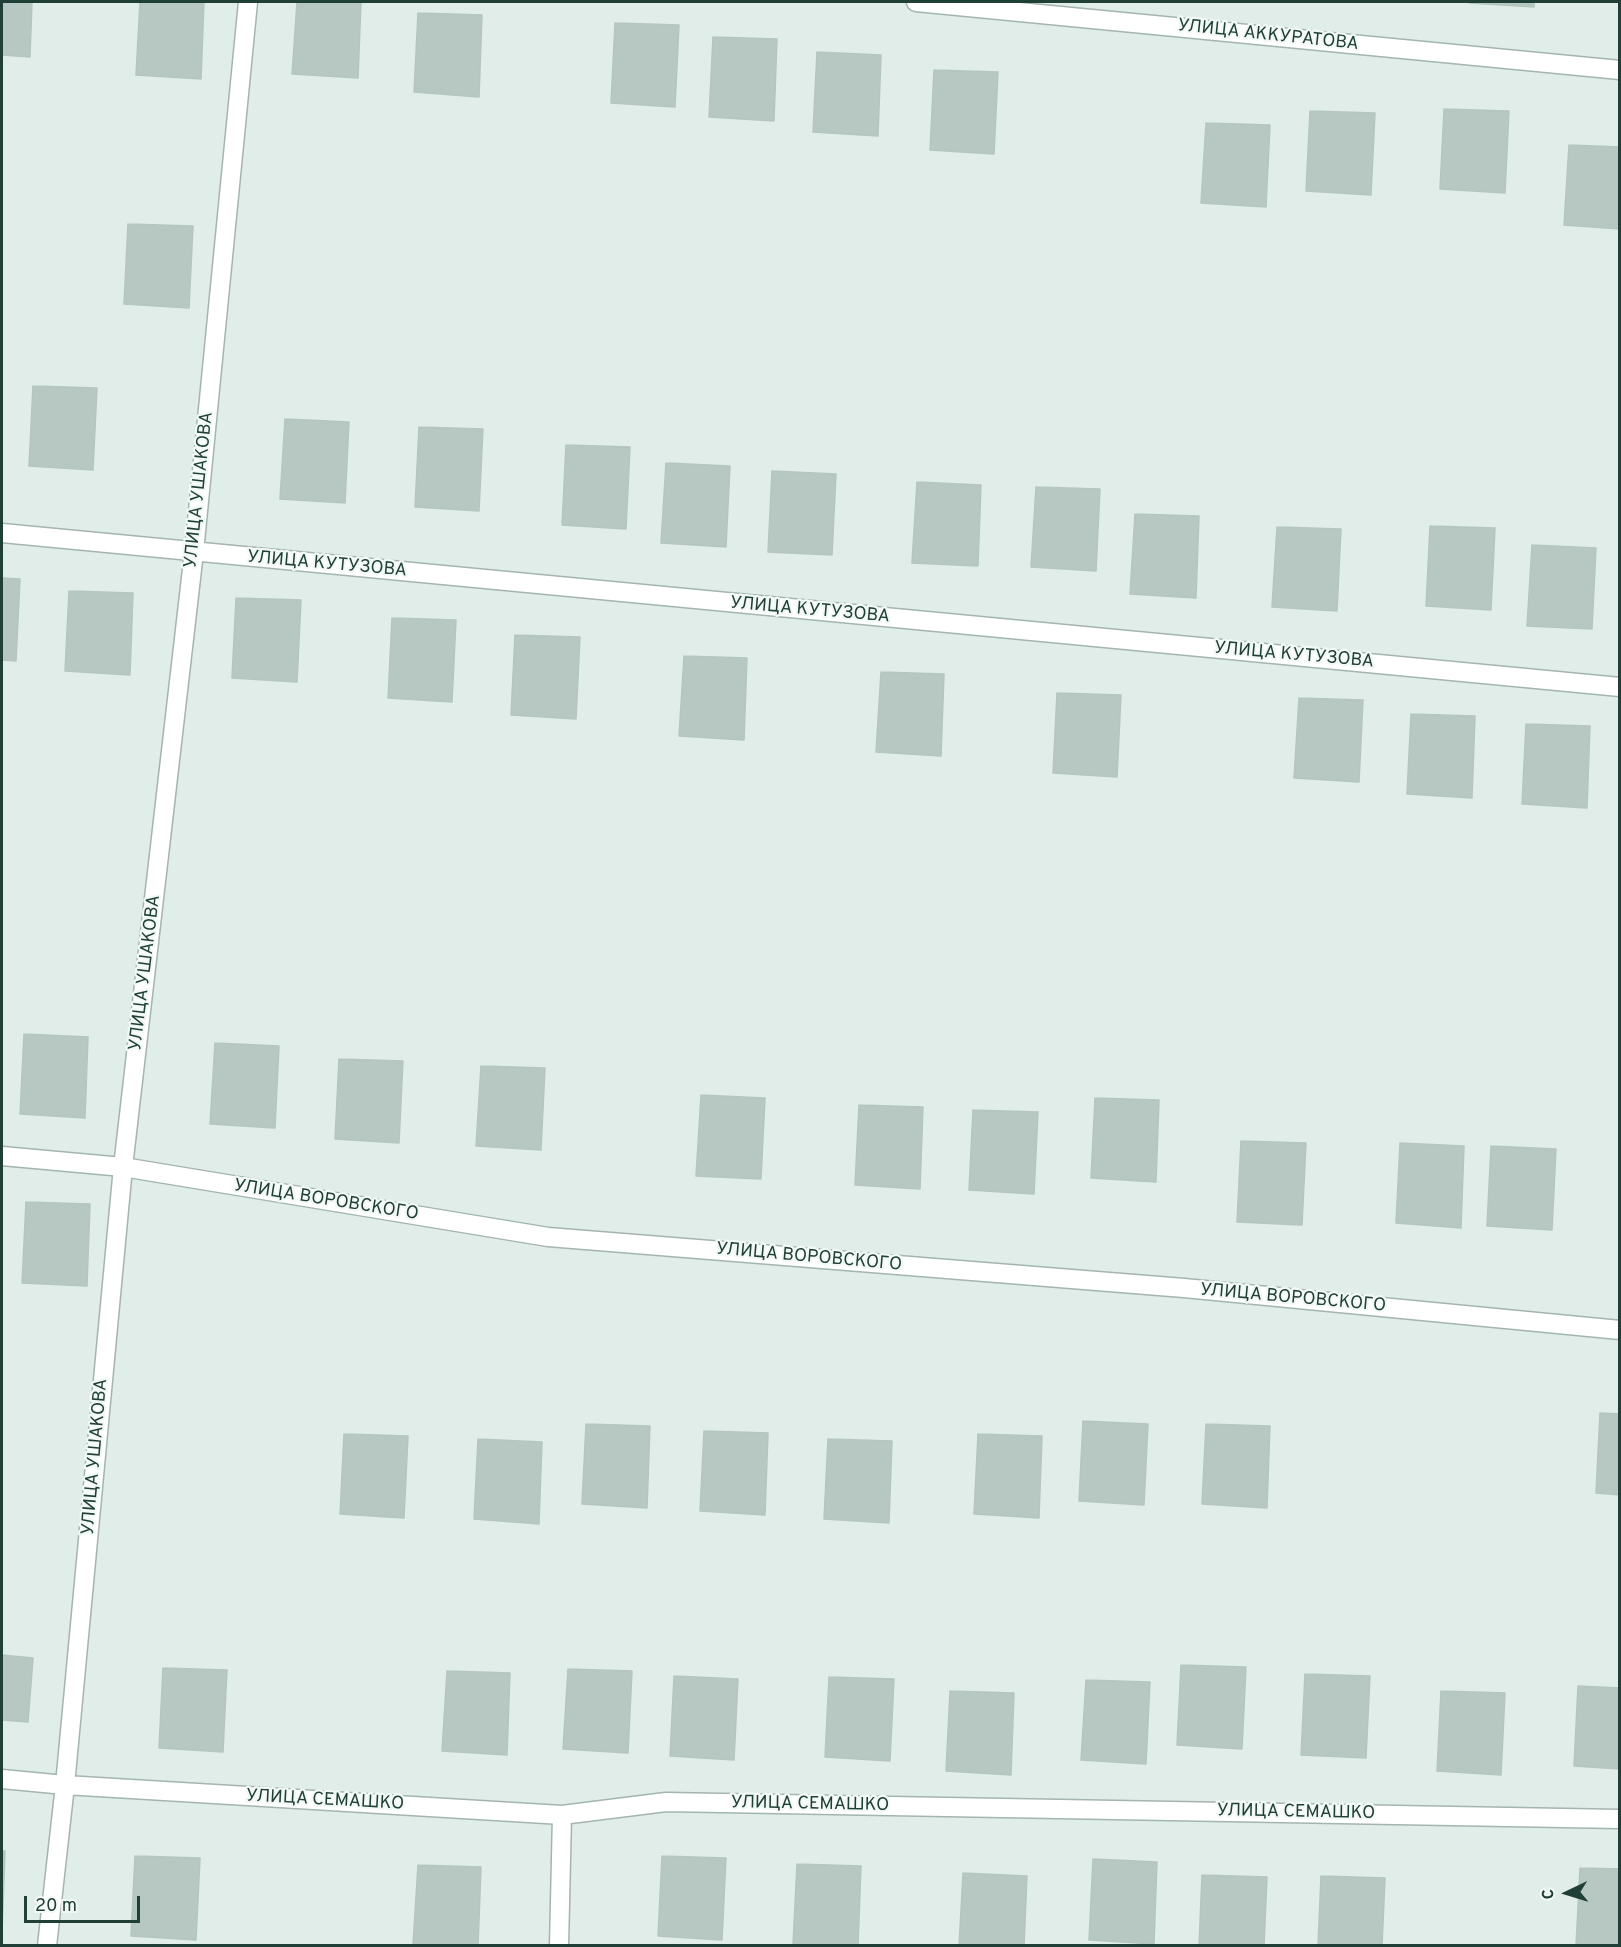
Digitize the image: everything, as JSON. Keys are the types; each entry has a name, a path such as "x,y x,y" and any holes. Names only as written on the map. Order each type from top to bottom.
{"street":[{"name":"УЛИЦА УШАКОВА","path":"46,1946 65,1785 123,1167 194,552 248,2"},
{"name":"УЛИЦА АККУРАТОВА","path":"916,2 1620,70"},
{"name":"УЛИЦА КУТУЗОВА","path":"2,533 1620,687"},
{"name":"УЛИЦА ВОРОВСКОГО","path":"2,1156 123,1167 548,1237 1184,1288 1620,1330"},
{"name":"УЛИЦА СЕМАШКО","path":"2,1779 65,1785 562,1815 666,1802 1620,1819"},
{"path":"559,1946 562,1815"}],"building":[{"path":"2,2 32,2 30,57 2,55"},
{"path":"140,2 204,2 201,79 136,75"},
{"path":"297,2 361,2 358,78 292,74"},
{"path":"1534,2 1534,7 1469,3"},
{"path":"418,13 482,15 479,97 414,92"},
{"path":"615,23 679,25 675,107 611,103"},
{"path":"713,37 777,39 774,121 709,117"},
{"path":"817,52 881,55 878,136 813,132"},
{"path":"934,70 998,72 994,154 930,150"},
{"path":"1444,109 1509,111 1505,193 1440,189"},
{"path":"1310,111 1375,113 1371,195 1306,191"},
{"path":"1206,123 1270,125 1266,207 1201,203"},
{"path":"1569,145 1620,147 1620,229 1564,225"},
{"path":"128,224 193,226 189,308 124,304"},
{"path":"33,386 97,388 93,470 29,466"},
{"path":"285,419 349,422 345,503 280,499"},
{"path":"419,427 483,429 479,511 415,507"},
{"path":"566,445 630,447 626,529 562,525"},
{"path":"666,463 730,466 726,547 661,543"},
{"path":"772,471 836,474 832,555 768,552"},
{"path":"917,482 981,485 978,566 912,563"},
{"path":"1036,487 1100,489 1096,571 1031,567"},
{"path":"1135,514 1199,516 1196,598 1130,594"},
{"path":"1430,526 1495,528 1491,610 1426,606"},
{"path":"1277,527 1341,529 1337,611 1272,607"},
{"path":"1532,545 1596,548 1592,629 1527,626"},
{"path":"2,578 20,579 16,661 2,660"},
{"path":"69,591 133,593 130,675 65,671"},
{"path":"236,598 301,600 297,682 232,678"},
{"path":"392,618 456,620 452,702 388,698"},
{"path":"515,635 580,637 576,719 511,715"},
{"path":"684,656 747,658 744,740 679,736"},
{"path":"881,672 944,674 941,756 876,752"},
{"path":"1057,693 1121,695 1117,777 1053,773"},
{"path":"1299,698 1363,700 1359,782 1294,778"},
{"path":"1411,714 1475,716 1472,798 1407,794"},
{"path":"1526,724 1590,726 1587,808 1522,804"},
{"path":"24,1034 88,1037 85,1118 20,1114"},
{"path":"215,1043 279,1046 275,1128 210,1124"},
{"path":"339,1059 403,1061 399,1143 335,1139"},
{"path":"481,1066 545,1068 541,1150 476,1146"},
{"path":"701,1095 765,1098 761,1179 696,1176"},
{"path":"1095,1098 1159,1100 1156,1182 1091,1178"},
{"path":"859,1105 923,1107 920,1189 855,1185"},
{"path":"973,1110 1038,1112 1034,1194 969,1190"},
{"path":"1241,1141 1306,1143 1302,1225 1237,1222"},
{"path":"1400,1143 1464,1146 1461,1228 1396,1223"},
{"path":"1491,1146 1556,1149 1552,1230 1487,1226"},
{"path":"26,1202 90,1204 87,1286 22,1283"},
{"path":"1600,1413 1620,1414 1620,1495 1596,1493"},
{"path":"1083,1421 1148,1424 1144,1505 1079,1501"},
{"path":"586,1424 650,1426 647,1508 582,1504"},
{"path":"1206,1424 1270,1426 1267,1508 1202,1504"},
{"path":"704,1431 768,1433 765,1515 700,1511"},
{"path":"344,1434 408,1436 404,1518 340,1514"},
{"path":"978,1434 1042,1436 1039,1518 974,1514"},
{"path":"478,1439 542,1442 539,1524 474,1519"},
{"path":"828,1439 892,1441 889,1523 824,1519"},
{"path":"2,1655 33,1658 28,1722 2,1720"},
{"path":"1181,1665 1246,1667 1242,1749 1177,1745"},
{"path":"163,1668 227,1670 223,1752 159,1748"},
{"path":"568,1669 632,1671 628,1753 563,1749"},
{"path":"447,1671 510,1673 507,1755 442,1751"},
{"path":"1305,1674 1370,1676 1366,1758 1301,1755"},
{"path":"674,1676 738,1679 734,1760 670,1756"},
{"path":"829,1677 894,1679 890,1761 825,1757"},
{"path":"1086,1680 1150,1682 1146,1764 1081,1760"},
{"path":"1578,1686 1620,1688 1620,1769 1574,1766"},
{"path":"950,1691 1014,1693 1011,1775 946,1771"},
{"path":"1441,1691 1505,1693 1501,1775 1437,1771"},
{"path":"2,1851 5,1851 2,1933"},
{"path":"135,1856 200,1858 196,1940 131,1936"},
{"path":"662,1856 726,1858 722,1940 658,1936"},
{"path":"1093,1859 1157,1862 1154,1944 1089,1940"},
{"path":"797,1864 861,1866 858,1946 793,1944"},
{"path":"418,1865 481,1867 478,1946 413,1945"},
{"path":"1580,1868 1620,1869 1620,1946 1576,1946"},
{"path":"963,1873 1027,1876 1024,1946 959,1946"},
{"path":"1202,1875 1267,1877 1264,1946 1199,1946"},
{"path":"1321,1876 1385,1878 1382,1946 1318,1946"}]}
